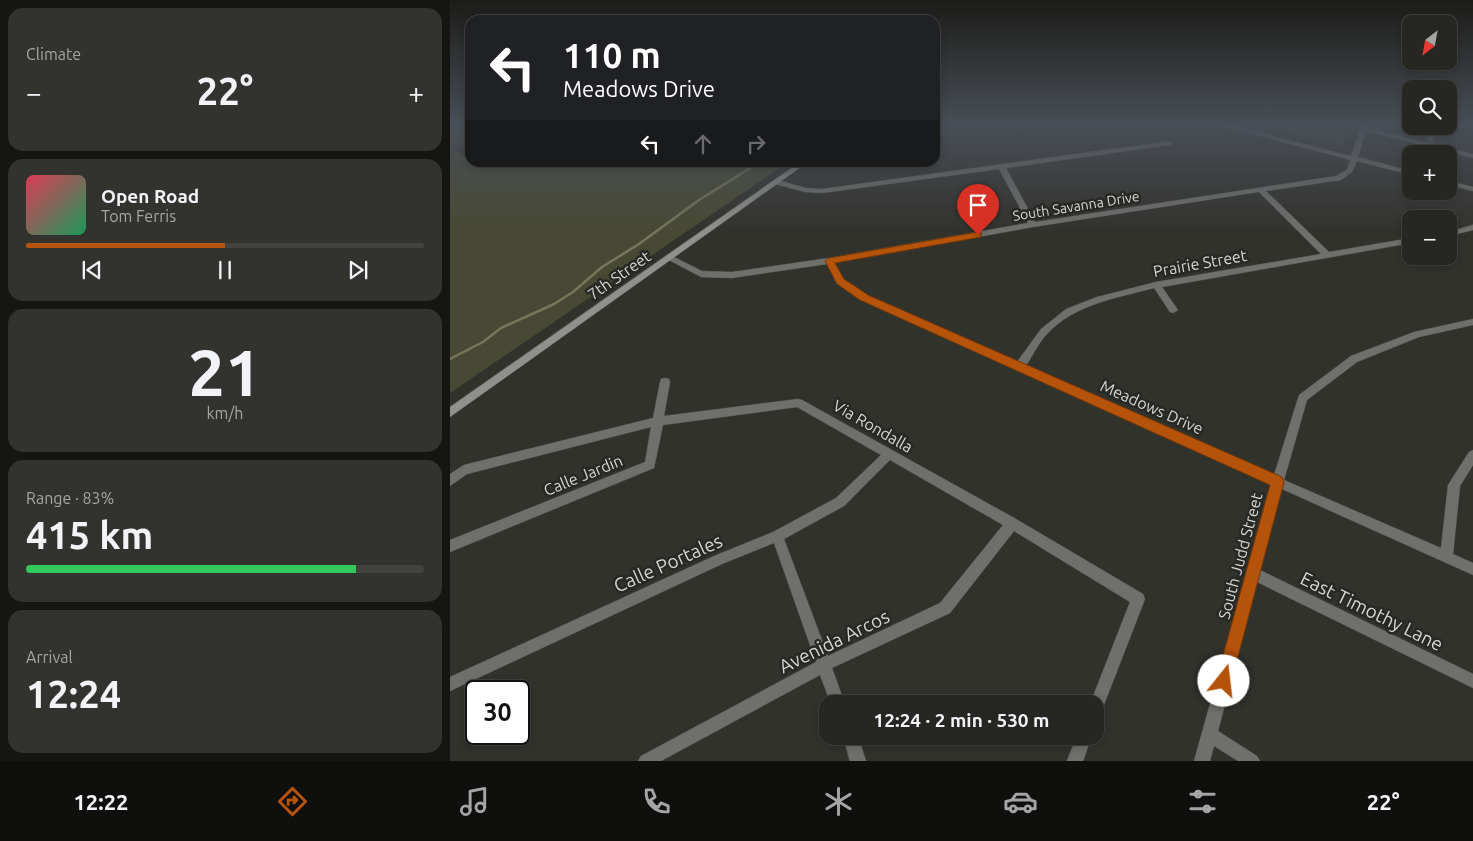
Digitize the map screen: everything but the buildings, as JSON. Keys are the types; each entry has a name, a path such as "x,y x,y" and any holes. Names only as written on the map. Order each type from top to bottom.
{"main road":[{"name":"7th Street","path":"450,413 798,167"}],"street":[{"path":"778,182 805,190 822,191 1054,160"},
{"name":"South Savanna Drive","path":"669,258 701,274 715,276 732,275 829,261 1034,225 1338,178 1350,171 1355,160"},
{"path":"1357,160 1402,171"},
{"path":"1002,167 1034,225"},
{"path":"1457,185 1473,189"},
{"path":"1261,190 1327,256"},
{"path":"1457,232 1473,227"},
{"name":"Prairie Street","path":"1020,366 1044,331 1069,311 1100,299 1156,285 1402,243"},
{"name":"Meadows Drive","path":"829,261 840,281 864,298 1473,569"},
{"path":"1156,285 1172,310"},
{"name":"South Judd Street","path":"1202,761 1278,482 1303,398 1354,359 1417,334 1473,322"},
{"name":"Calle Jardin","path":"450,546 650,466 665,382"},
{"name":"Via Rondalla","path":"450,481 464,470 659,421 798,403 1012,523 1138,599 1101,695"},
{"name":"Calle Portales","path":"450,684 718,560 777,536 840,502 888,455"},
{"path":"1446,557 1454,485 1473,455"},
{"name":"Avenida Arcos","path":"646,761 824,665 945,608 1012,523"},
{"path":"777,536 835,695"},
{"name":"East Timothy Lane","path":"1254,574 1473,681"},
{"path":"1210,735 1252,761"},
{"path":"853,745 858,761"},
{"path":"1075,761 1081,745"}],"green space":[{"path":"450,160 465,160 465,167 781,167 450,393"}],"waterway":[{"path":"450,359 483,342 501,328 554,304 573,292 602,267 639,244 699,200 752,167"}],"route":[{"path":"978,235 829,261 840,281 864,298 1278,482 1224,681"}]}
